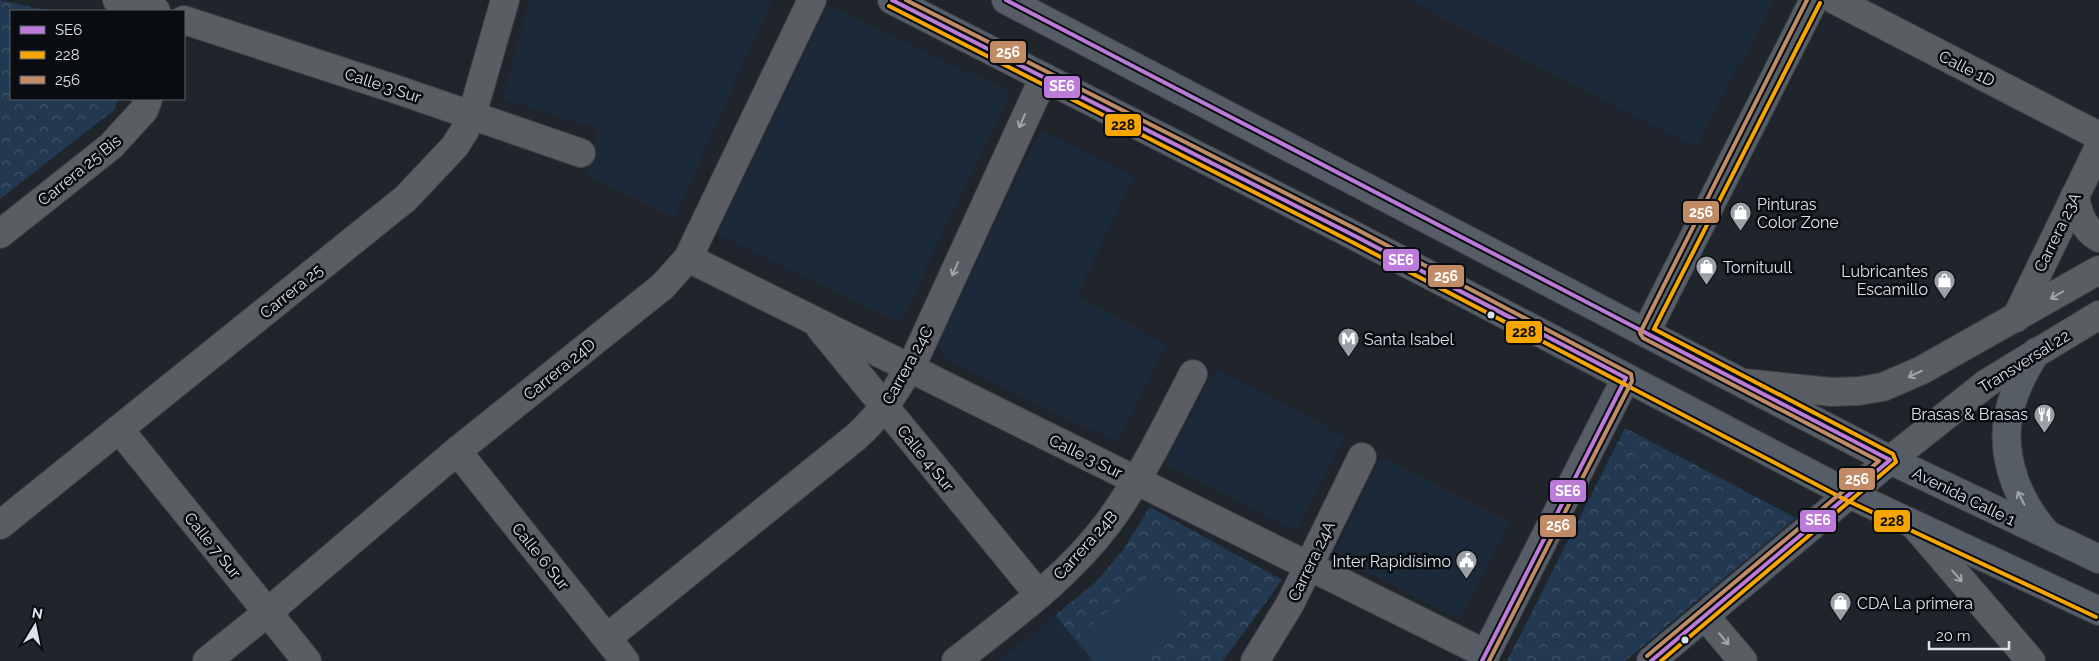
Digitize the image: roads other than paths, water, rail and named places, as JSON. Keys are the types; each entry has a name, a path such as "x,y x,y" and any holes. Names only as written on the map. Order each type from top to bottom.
{"main road":[{"path":"892,0 1353,235 1849,494 2099,612"},
{"name":"Avenida Calle 1","path":"1006,0 1890,460 2099,559"},
{"path":"1646,332 1814,0"},
{"path":"2036,352 2014,394 2008,418 2006,442 2010,469 2019,494 2032,517 2050,537"},
{"path":"1484,658 1626,378"},
{"name":"Transversal 22","path":"1651,661 1890,460"}],"street":[{"path":"117,0 152,10"},
{"name":"Carrera 25","path":"0,525 406,198 455,146 472,115 505,0"},
{"name":"Carrera 24D","path":"207,661 268,612 457,451 663,286 676,273 688,258 812,0"},
{"name":"Calle 1D","path":"1835,0 2099,136"},
{"name":"Calle 3 Sur","path":"185,20 581,153"},
{"name":"Carrera 24C","path":"607,638 856,437 884,407 909,369 1044,77"},
{"name":"Carrera 25 Bis","path":"0,234 111,146 144,110 148,100"},
{"name":"Carrera 23A","path":"2016,318 2099,147"},
{"path":"2075,196 2079,217 2091,233 2099,238"},
{"name":"Calle 3 Sur","path":"688,258 1307,566 1484,658"},
{"path":"1743,383 1832,392 1859,391 1883,387 1922,370 2099,270"},
{"name":"Transversal 22","path":"1890,460 1987,383 2099,315"},
{"name":"Calle 4 Sur","path":"814,321 1038,595"},
{"name":"Carrera 24B","path":"956,661 1038,595 1075,561 1108,524 1136,481 1193,374"},
{"name":"Calle 7 Sur","path":"119,429 307,661"},
{"name":"Calle 6 Sur","path":"457,451 625,661"},
{"name":"Carrera 24A","path":"1255,661 1290,604 1362,457"},
{"path":"1915,526 2031,661"},
{"path":"1705,616 1743,661"}],"place":[{"name":"Pinturas Color Zone","path":"1741,232"},
{"name":"Tornituull","path":"1707,286"},
{"name":"Lubricantes Escamillo","path":"1944,299"},
{"name":"Santa Isabel","path":"1348,358"},
{"name":"Brasas & Brasas","path":"2044,433"},
{"name":"Inter Rapidísimo","path":"1467,580"},
{"name":"CDA La primera","path":"1841,622"}]}
